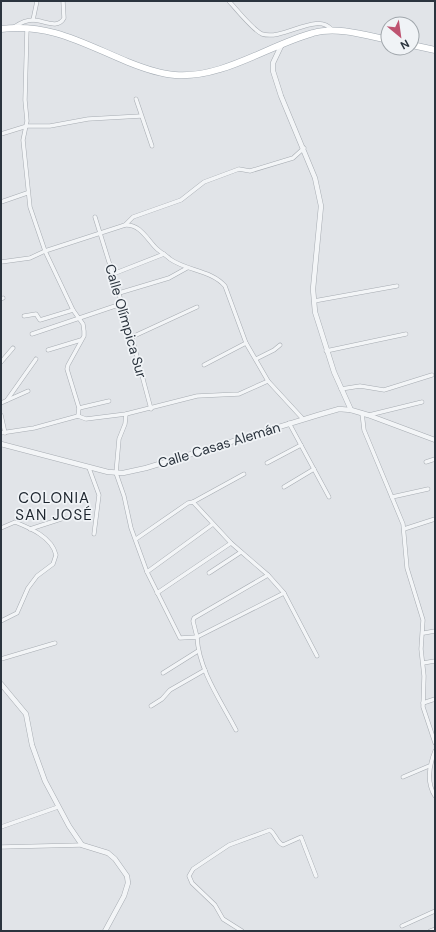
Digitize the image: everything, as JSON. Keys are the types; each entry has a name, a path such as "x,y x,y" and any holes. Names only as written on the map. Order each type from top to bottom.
{"main road":[{"path":"1,30 27,27 56,32 137,66 175,76 205,72 238,62 314,32 332,30 380,39"},
{"path":"420,47 435,50"}],"street":[{"path":"33,20 37,1"},
{"path":"12,28 22,22 33,20 54,24 62,21 63,1"},
{"path":"229,1 261,33 274,36 320,22 328,24 332,30"},
{"path":"27,27 25,100 26,126 23,140 27,193 30,207 45,251 73,310 80,318 84,331 67,369 79,408 78,416"},
{"path":"282,44 273,63 273,71 281,96 304,148 315,178 320,206 313,289 314,301 326,351 351,410"},
{"path":"136,99 152,146"},
{"path":"1,134 26,126 50,126 88,119 141,116"},
{"path":"125,225 133,216 181,200 204,182 239,169 250,170 293,158 304,148"},
{"path":"1,202 27,193"},
{"name":"Calle Olímpica Sur","path":"95,217 132,337 151,408"},
{"path":"1,262 30,258 45,251 125,225 134,226 144,233 156,248 164,254 187,268 212,276 225,286 246,343 268,380 303,419"},
{"path":"113,274 164,254"},
{"path":"118,294 169,278 187,268"},
{"path":"314,301 397,286"},
{"path":"32,334 121,304"},
{"path":"132,337 197,306"},
{"path":"24,316 36,314 40,320 73,310"},
{"path":"326,351 406,334"},
{"path":"48,350 81,340"},
{"path":"204,365 246,343"},
{"path":"256,359 274,350 280,345"},
{"path":"1,362 14,348"},
{"path":"8,400 36,359"},
{"path":"341,389 360,386 384,390 432,375"},
{"path":"1,415 3,433 34,428 78,416 86,419 126,414 196,396 239,394 268,380"},
{"path":"1,403 28,391"},
{"path":"79,408 109,401"},
{"path":"368,415 422,402"},
{"name":"Calle Casas Alemán","path":"1,444 89,468 116,473 146,468 289,423 339,409 362,413 435,440"},
{"path":"362,413 364,430 404,529 407,568 422,613 424,633 421,649 424,712 435,743"},
{"path":"126,414 125,424 119,439 116,473 136,539 148,572 180,638 197,637 284,593"},
{"path":"289,423 329,497"},
{"path":"267,463 301,445"},
{"path":"426,462 435,459"},
{"path":"89,468 99,495 94,534"},
{"path":"284,487 314,469"},
{"path":"136,539 188,502 193,502 244,474"},
{"path":"392,497 428,489"},
{"path":"193,502 231,543 268,575 284,593 317,656"},
{"path":"30,529 64,518"},
{"path":"404,529 435,520"},
{"path":"1,528 15,522 30,529 51,543 55,549 55,559 53,564 37,576 28,588 17,613 1,621"},
{"path":"148,572 213,524"},
{"path":"157,593 231,543"},
{"path":"209,573 241,552"},
{"path":"236,730 205,670 198,651 197,637 193,621 194,618 268,575"},
{"path":"424,633 435,631"},
{"path":"1,659 55,643"},
{"path":"163,673 198,651"},
{"path":"422,664 435,661"},
{"path":"151,706 162,699 170,690 205,670"},
{"path":"1,684 26,714 38,763 58,807 82,845"},
{"path":"423,703 435,699"},
{"path":"435,751 429,766 430,783 435,796"},
{"path":"404,777 429,766"},
{"path":"1,827 58,807"},
{"path":"242,931 223,919 215,905 189,879 192,870 221,852 227,846 270,830 273,832 279,843 283,844 301,837 316,876"},
{"path":"1,847 82,845 108,854 116,859 127,876 128,883 124,896 105,931"},
{"path":"402,926 435,911"},
{"path":"430,931 435,929"}],"district":[{"name":"COLONIA SAN JOSÉ","path":"54,506"}]}
